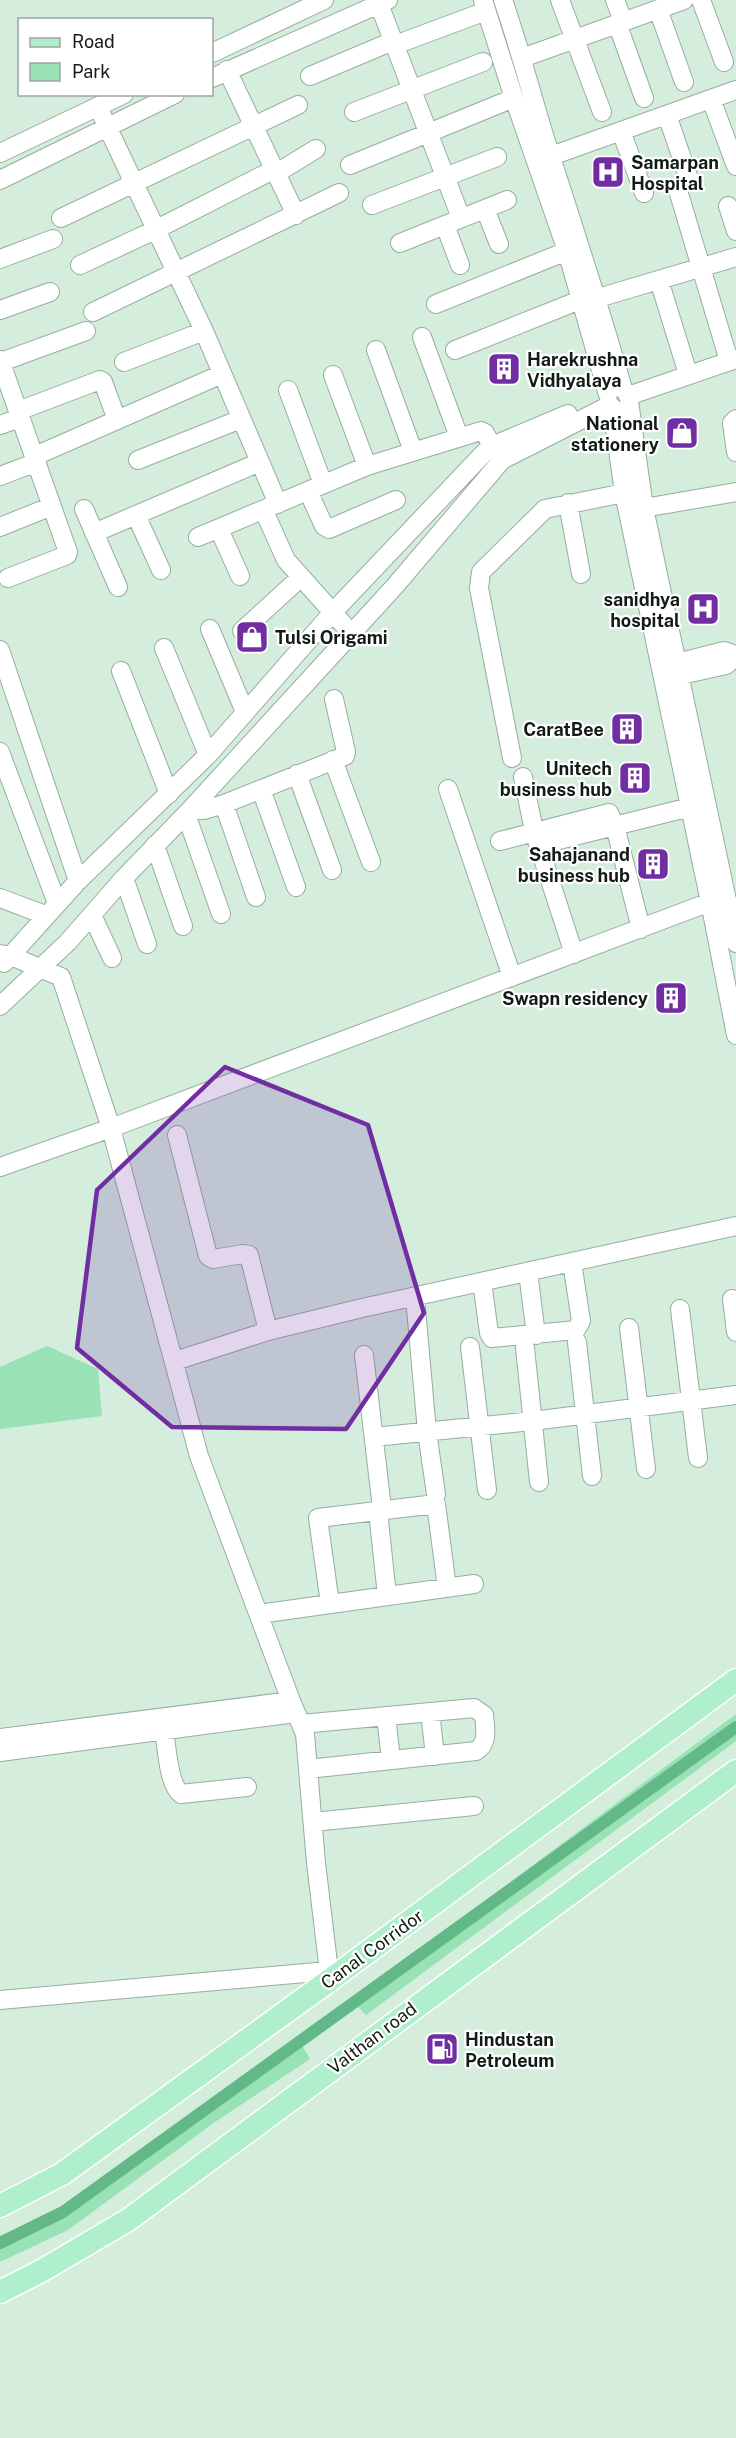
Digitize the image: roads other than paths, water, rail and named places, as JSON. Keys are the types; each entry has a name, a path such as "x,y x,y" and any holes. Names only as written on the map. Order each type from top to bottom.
{"main road":[{"name":"Canal Corridor","path":"0,2206 62,2174 329,1976 736,1680"},
{"name":"Valthan road","path":"0,2292 43,2270 128,2220 452,1978 736,1771"}],"street":[{"path":"213,53 324,0"},
{"path":"503,0 522,58 567,251 589,299"},
{"path":"560,0 602,112"},
{"path":"615,0 645,98"},
{"path":"700,0 724,62"},
{"path":"296,215 253,127 220,74 384,2 394,43 444,176 460,265"},
{"path":"522,58 671,3 684,82"},
{"path":"310,76 485,5 514,98 544,159 589,299 617,399 644,508 690,807 719,901 736,943"},
{"path":"354,112 483,62"},
{"path":"544,159 736,90"},
{"path":"0,153 120,96"},
{"path":"0,180 172,96"},
{"path":"350,165 514,98"},
{"path":"711,99 736,166"},
{"path":"61,218 297,105"},
{"path":"98,107 204,331 260,462 286,560 351,633"},
{"path":"0,2000 329,1976 313,1822 317,1768 199,1456 111,1128 61,977 41,968 4,959 78,881 208,755 333,612 492,446 617,399 733,360 701,268 667,116"},
{"path":"621,131 645,193"},
{"path":"80,265 274,172 316,149"},
{"path":"372,205 497,157"},
{"path":"93,312 339,193"},
{"path":"400,243 507,200"},
{"path":"728,206 736,231"},
{"path":"485,209 500,244"},
{"path":"0,259 53,239"},
{"path":"436,304 567,251"},
{"path":"455,350 589,299 736,257"},
{"path":"659,280 688,374"},
{"path":"0,310 50,292"},
{"path":"8,578 68,554 36,459 4,382 0,361 86,331"},
{"path":"124,362 204,331"},
{"path":"422,338 459,437"},
{"path":"376,350 413,451"},
{"path":"0,476 117,420 222,374"},
{"path":"333,375 367,466"},
{"path":"0,425 19,414 100,380 103,382 117,420"},
{"path":"288,390 324,526 329,529 396,500"},
{"path":"617,399 624,493 670,671 719,901 736,1035"},
{"path":"0,1006 41,968 188,812 351,633 502,460 617,399"},
{"path":"736,419 732,423 736,452"},
{"path":"138,460 241,420"},
{"path":"198,537 367,466 413,451 481,431 485,433 492,446"},
{"path":"94,533 260,462"},
{"path":"644,508 736,492"},
{"path":"512,758 479,588 481,572 542,512 568,503 624,493"},
{"path":"568,503 581,574"},
{"path":"0,526 52,506"},
{"path":"84,509 118,587"},
{"path":"136,515 161,570"},
{"path":"219,529 240,576"},
{"path":"243,631 301,577"},
{"path":"210,629 245,712"},
{"path":"164,648 208,755"},
{"path":"0,650 78,881"},
{"path":"670,671 724,651 736,656"},
{"path":"121,671 169,794"},
{"path":"188,812 224,804 347,753 334,699"},
{"path":"0,752 51,909"},
{"path":"333,760 371,862"},
{"path":"297,774 332,870"},
{"path":"523,777 537,838 574,954"},
{"path":"261,789 296,887"},
{"path":"448,789 512,977"},
{"path":"224,804 256,897"},
{"path":"615,826 690,807"},
{"path":"188,812 221,914"},
{"path":"500,841 537,838 607,813 610,814 641,929"},
{"path":"155,845 183,926"},
{"path":"124,878 147,944"},
{"path":"1,896 51,909"},
{"path":"0,1167 111,1128 719,901"},
{"path":"92,915 112,958"},
{"path":"177,1135 208,1256 213,1259 249,1255 268,1331"},
{"path":"175,1361 268,1331 736,1226"},
{"path":"482,1282 489,1333 492,1338 531,1341 576,1330 580,1325 572,1262"},
{"path":"528,1272 533,1421 539,1482"},
{"path":"415,1297 427,1432 436,1494"},
{"path":"732,1299 736,1332"},
{"path":"680,1309 698,1458"},
{"path":"629,1328 646,1469"},
{"path":"577,1342 592,1476"},
{"path":"470,1347 487,1490"},
{"path":"364,1355 374,1437 387,1596"},
{"path":"374,1437 533,1421 736,1395"},
{"path":"330,1604 318,1518 380,1505 436,1504 447,1588"},
{"path":"259,1614 474,1584"},
{"path":"0,1738 296,1713 320,1722 474,1707 484,1715 485,1742 482,1748 476,1751 317,1768"},
{"path":"430,1712 435,1756"},
{"path":"0,1752 296,1713"},
{"path":"386,1716 392,1760"},
{"path":"164,1730 172,1781 175,1789 181,1794 247,1786"},
{"path":"313,1822 474,1806"}],"waterway":[{"path":"0,2243 63,2212 736,1727"}],"place":[{"name":"Samarpan Hospital","path":"608,172"},
{"name":"Harekrushna Vidhyalaya","path":"504,369"},
{"name":"National stationery","path":"682,433"},
{"name":"sanidhya hospital","path":"703,609"},
{"name":"Tulsi Origami","path":"252,637"},
{"name":"CaratBee","path":"627,729"},
{"name":"Unitech business hub","path":"635,778"},
{"name":"Sahajanand business hub","path":"653,864"},
{"name":"Swapn residency","path":"671,998"},
{"name":"Hindustan Petroleum","path":"442,2049"}]}
